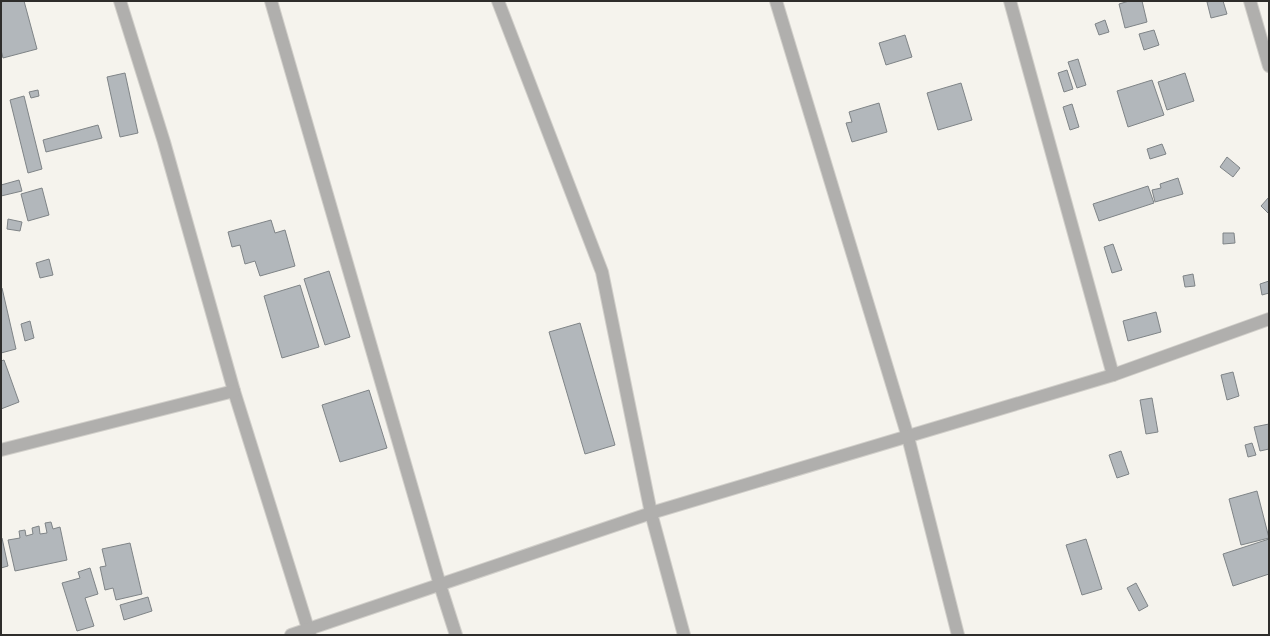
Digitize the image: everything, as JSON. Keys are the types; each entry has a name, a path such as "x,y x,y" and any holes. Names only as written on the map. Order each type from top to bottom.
{"street":[{"path":"120,1 164,142 234,391 309,632"},
{"path":"271,1 440,585 456,635"},
{"path":"498,1 602,272 651,513 684,635"},
{"path":"776,1 908,437 958,635"},
{"path":"1010,1 1113,375"},
{"path":"1250,1 1269,66"},
{"path":"291,635 309,632 440,585 651,513 1113,375 1269,319"},
{"path":"1,450 234,391"}],"building":[{"path":"24,1 37,49 3,58 1,50 1,2"},
{"path":"1129,1 1142,1 1147,22 1125,28 1119,4"},
{"path":"1223,1 1227,14 1211,18 1207,2"},
{"path":"1105,20 1109,32 1099,35 1095,24"},
{"path":"1154,30 1159,45 1144,50 1139,34"},
{"path":"905,35 912,57 886,65 879,43"},
{"path":"1078,59 1086,85 1077,88 1068,62"},
{"path":"1067,70 1073,89 1064,92 1058,73"},
{"path":"125,73 138,133 120,137 107,77"},
{"path":"1185,73 1194,101 1167,110 1158,82"},
{"path":"1152,80 1164,115 1128,127 1117,91"},
{"path":"961,83 972,120 938,130 927,93"},
{"path":"38,90 39,96 31,98 29,92"},
{"path":"24,96 42,169 28,173 10,100"},
{"path":"879,103 887,132 852,142 846,123 852,122 849,112"},
{"path":"1072,104 1079,127 1070,130 1063,107"},
{"path":"98,125 102,138 46,152 43,140"},
{"path":"1162,144 1166,154 1150,159 1147,149"},
{"path":"1227,157 1240,168 1233,177 1220,167"},
{"path":"1178,178 1183,194 1155,202 1152,190 1161,188 1160,184"},
{"path":"19,180 22,191 1,196 1,185"},
{"path":"1148,186 1154,203 1099,221 1093,204"},
{"path":"42,188 49,215 28,221 21,194"},
{"path":"1269,197 1269,214 1261,206"},
{"path":"8,219 22,222 20,231 7,229"},
{"path":"271,220 275,233 285,230 295,266 260,276 255,261 245,264 240,245 232,247 228,232"},
{"path":"1223,233 1234,233 1235,243 1223,244"},
{"path":"1113,244 1122,270 1112,273 1104,247"},
{"path":"49,259 53,275 40,278 36,263"},
{"path":"329,271 350,337 325,345 304,279"},
{"path":"1193,274 1195,286 1185,287 1183,276"},
{"path":"1269,281 1269,293 1262,295 1260,284"},
{"path":"300,285 319,347 282,358 264,296"},
{"path":"1,288 16,349 1,353"},
{"path":"1156,312 1161,332 1128,341 1123,321"},
{"path":"30,321 34,338 25,341 21,324"},
{"path":"580,323 615,445 585,454 549,332"},
{"path":"4,360 19,402 1,409 1,361"},
{"path":"1233,372 1239,396 1227,400 1221,375"},
{"path":"369,390 387,448 340,462 322,405"},
{"path":"1152,398 1158,432 1146,434 1140,400"},
{"path":"1269,424 1269,449 1260,451 1254,427"},
{"path":"1252,443 1256,455 1248,457 1245,445"},
{"path":"1121,451 1129,474 1117,478 1109,455"},
{"path":"1257,491 1269,538 1241,545 1229,499"},
{"path":"51,522 53,529 60,527 67,560 15,571 8,540 20,538 19,531 25,530 26,536 33,534 32,528 39,526 40,534 47,533 45,523"},
{"path":"1,538 8,566 1,568"},
{"path":"1086,539 1102,589 1082,595 1066,545"},
{"path":"1269,539 1269,574 1233,586 1223,554"},
{"path":"130,543 142,594 116,600 113,588 105,590 100,567 106,566 102,549"},
{"path":"90,568 98,594 85,598 94,626 77,631 62,583 80,578 78,572"},
{"path":"1136,583 1148,606 1139,611 1127,588"},
{"path":"148,597 152,611 124,620 120,605"}]}
